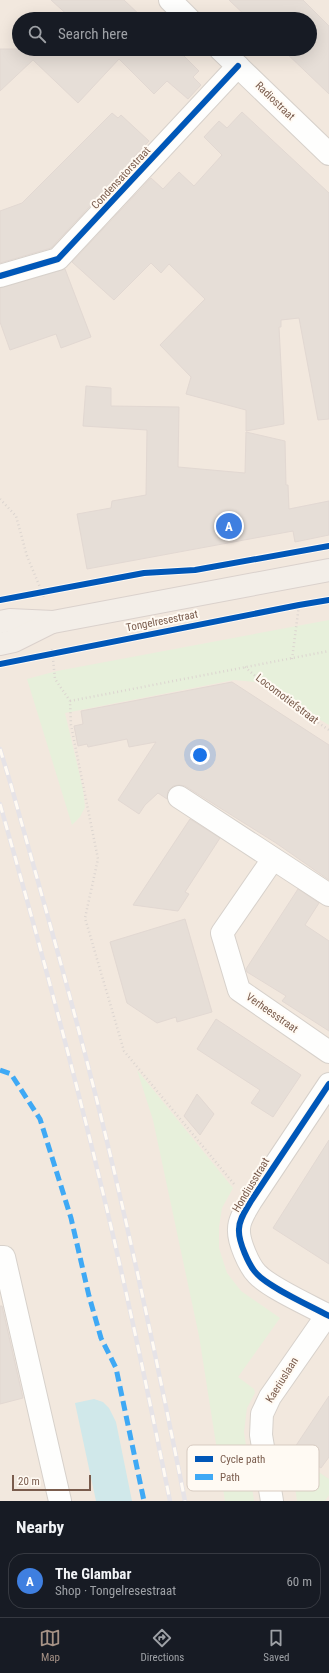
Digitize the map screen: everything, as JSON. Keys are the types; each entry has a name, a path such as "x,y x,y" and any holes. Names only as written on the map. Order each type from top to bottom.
{"main road":[{"name":"Tongelresestraat","path":"0,622 10,620 53,622 329,570"},
{"name":"Tongelresestraat","path":"0,644 14,641 53,622"}],"street":[{"path":"170,0 182,12"},
{"name":"Radiostraat","path":"227,56 329,154"},
{"name":"Condensatorstraat","path":"0,276 58,259 238,66"},
{"path":"179,797 329,895"},
{"name":"Verheesstraat","path":"273,859 222,934 239,990 329,1052"},
{"name":"Hondiusstraat","path":"328,1315 273,1286 257,1274 248,1259 241,1242 239,1229 242,1215 250,1201 329,1084"},
{"path":"0,1257 4,1257 60,1501"},
{"name":"Kaeriuslaan","path":"263,1445 261,1435 262,1414 270,1397 328,1315"},
{"name":"Kaeriuslaan","path":"270,1491 272,1501"}],"path":[{"path":"0,499 16,516 27,556 44,599"},
{"path":"35,593 49,590"},
{"path":"291,606 306,604"},
{"path":"292,659 299,605"},
{"path":"52,649 55,679 70,701 71,725 98,859 85,918 124,1052 250,1201"},
{"path":"45,654 52,649 60,651"},
{"path":"70,701 329,651"}],"shaded area":[{"path":"0,0 329,0 329,1501 0,1501"}],"green space":[{"path":"329,620 329,725 255,682 234,680 65,713 83,789 85,807 80,817 72,825 27,679 57,671"},
{"path":"137,1070 233,1188 222,1208 219,1227 219,1248 227,1273 241,1291 280,1318 238,1377 254,1389 255,1393 247,1408 244,1432 246,1445 216,1445 199,1336 153,1120"},
{"path":"319,1472 329,1479 329,1495 325,1501 297,1501 296,1491 319,1491"},
{"path":"223,1491 253,1491 254,1501 225,1501"}],"water":[{"path":"94,1399 103,1402 109,1408 116,1422 132,1501 96,1501 75,1403"}],"building":[{"path":"51,0 124,0 137,12 64,12"},
{"path":"229,0 303,0 315,12 242,12"},
{"path":"317,14 329,26 329,94 289,56 317,56"},
{"path":"0,49 12,49 12,56 184,56 199,71 193,77 201,85 188,99 167,81 154,94 119,59 78,103 33,60 0,91"},
{"path":"242,112 329,193 329,419 318,420 299,318 281,320 281,327 279,327 284,424 246,431 246,410 186,394 191,377 160,345 205,299 169,264 161,273 151,263 114,300 72,262 151,178 163,189 179,172 194,186 222,155 204,137 219,121 227,128"},
{"path":"112,113 118,118 121,115 149,141 51,248 0,263 0,211 22,203"},
{"path":"65,269 91,337 61,348 56,334 10,350 0,322 0,288"},
{"path":"86,386 111,388 111,406 179,407 178,467 245,473 246,432 285,441 286,485 288,485 289,509 329,501 329,535 295,542 293,531 87,569 77,514 111,508 112,501 146,495 147,430 83,426"},
{"path":"232,682 329,745 329,880 276,843 185,786 173,786 168,791 167,799 158,793 145,805 139,814 118,800 156,742 129,747 127,739 88,747 87,744 78,746 74,726 83,724 81,711"},
{"path":"190,819 220,838 185,892 189,894 178,911 133,905"},
{"path":"298,889 319,903 305,925 329,941 329,1031 282,1001 286,996 247,972 246,969"},
{"path":"185,919 212,1012 177,1022 176,1017 157,1023 127,1003 110,942"},
{"path":"216,1019 301,1075 273,1117 251,1103 260,1090 197,1049"},
{"path":"197,1094 214,1114 200,1135 184,1116"},
{"path":"329,1140 329,1264 273,1228"},
{"path":"0,1306 2,1306 23,1398 0,1404"},
{"path":"329,1396 329,1457 321,1468 319,1467 319,1445 296,1445"}],"railway":[{"path":"0,749 63,972 95,1093 149,1326 185,1501"},
{"path":"0,804 54,998 103,1193 138,1346 170,1501"}],"marked path":[{"path":"0,1070 11,1074 40,1119 71,1218 89,1296 101,1338 116,1368 144,1501"}],"cycle path":[{"path":"0,276 58,259 238,66"},
{"path":"0,600 144,573 195,570 329,546"},
{"path":"0,664 329,600"},
{"path":"329,1084 251,1201 241,1218 239,1225 240,1240 245,1253 257,1274 281,1291 329,1316"}],"place":[{"name":"The Glambar","path":"229,526"}]}
